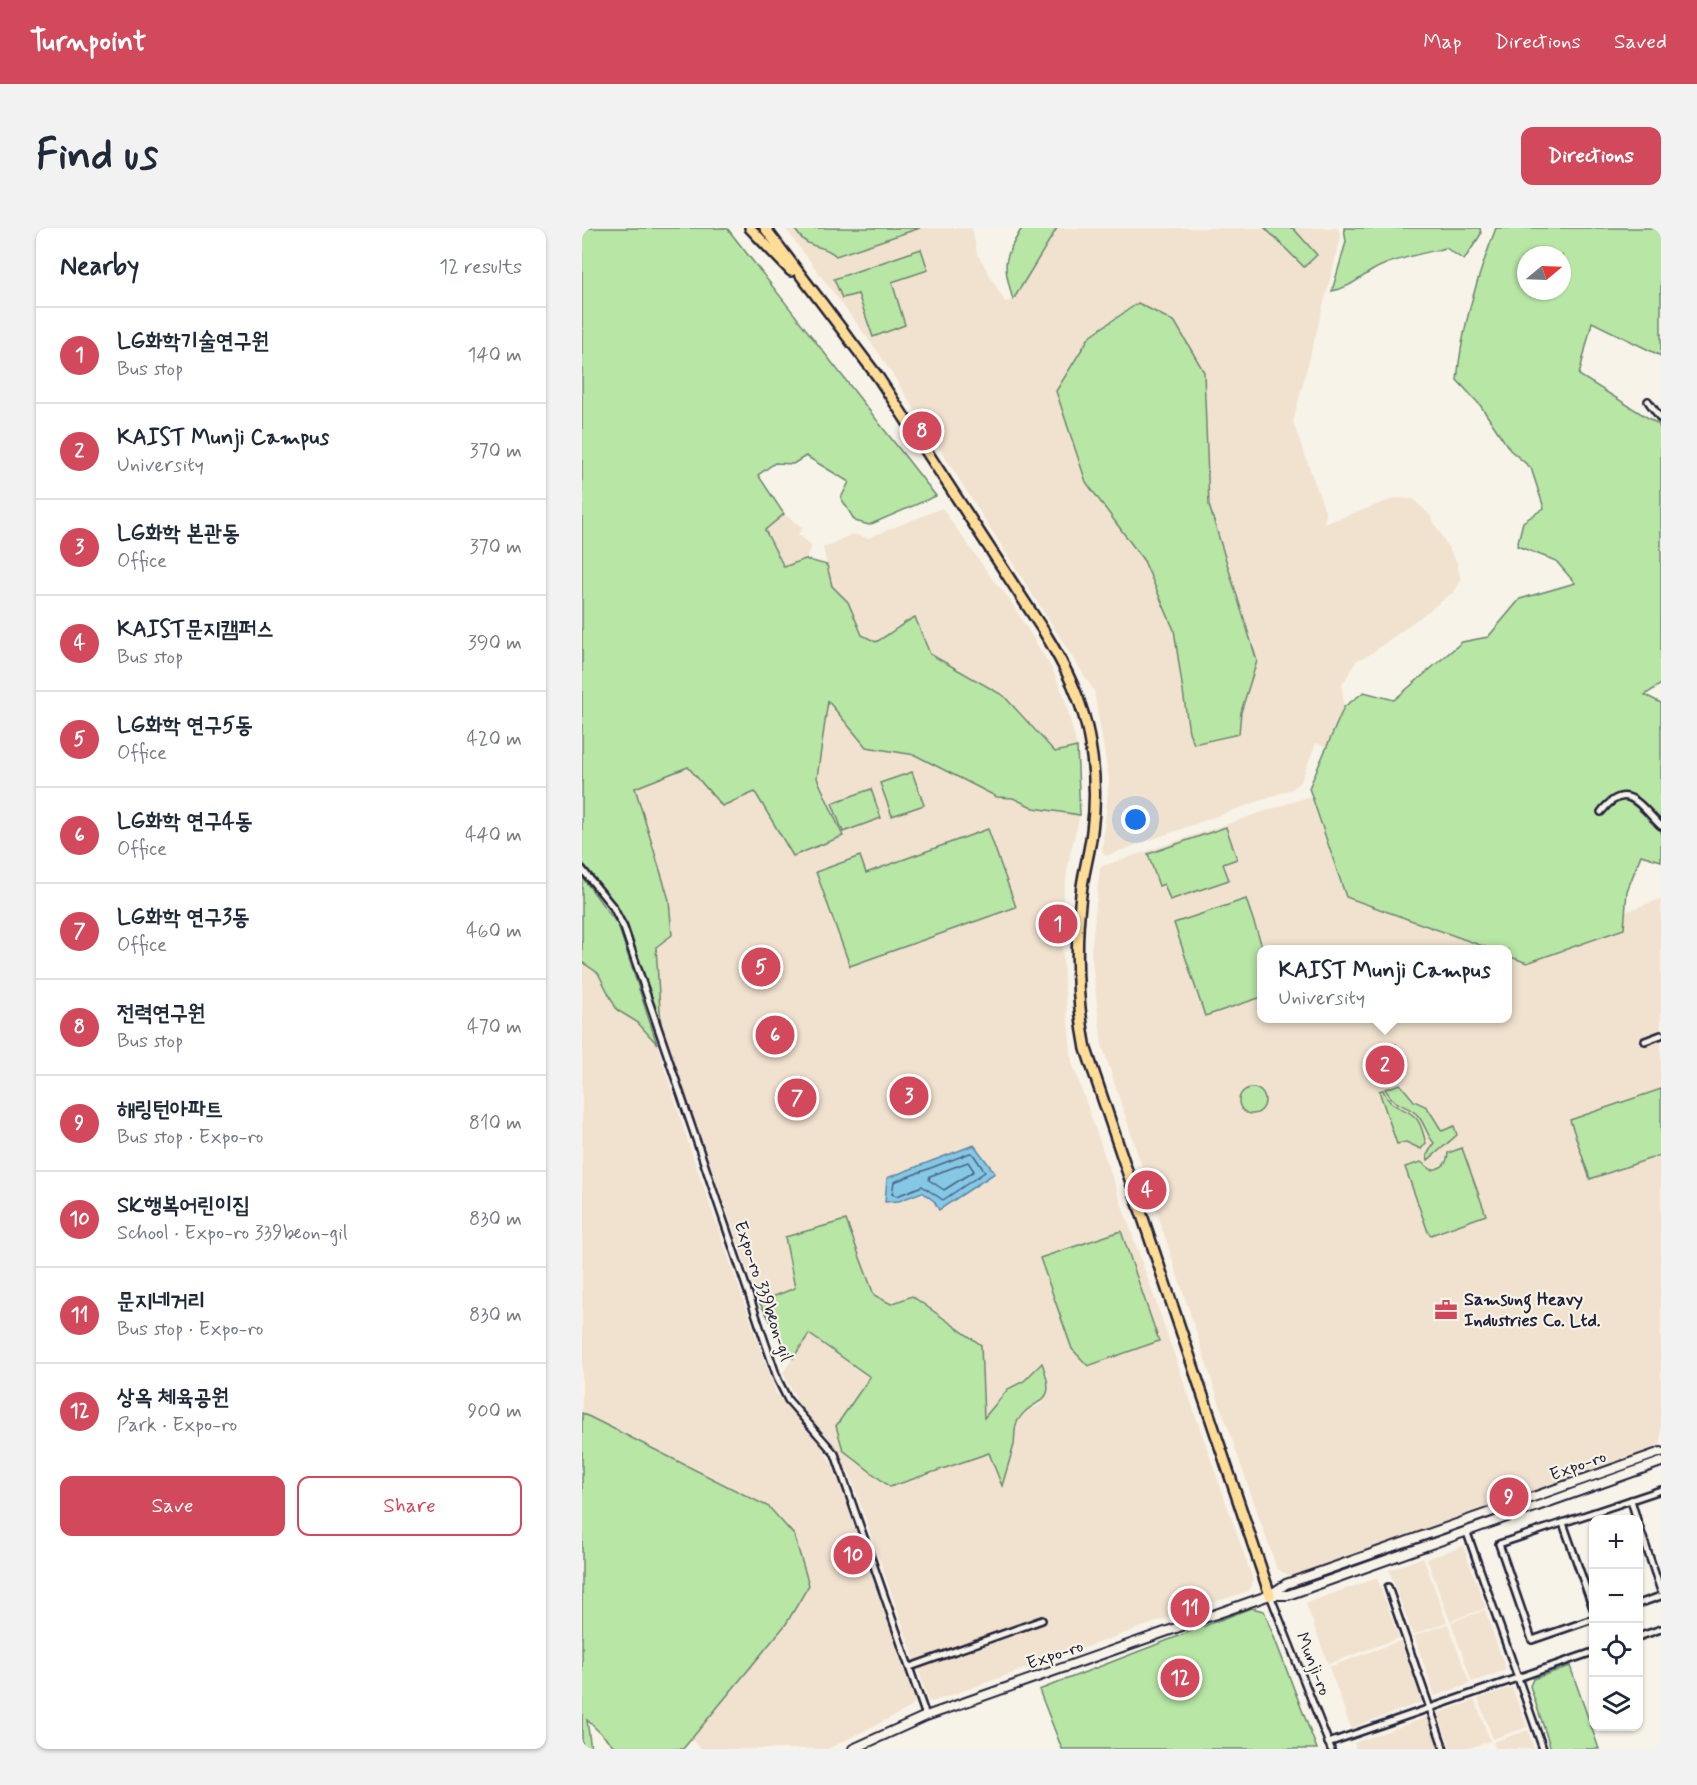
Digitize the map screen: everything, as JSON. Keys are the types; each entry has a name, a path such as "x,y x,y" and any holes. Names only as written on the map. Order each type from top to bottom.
{"main road":[{"path":"750,228 820,300"},
{"path":"765,228 878,376 1043,630 1067,670 1082,708 1090,741 1094,793 1092,831 1081,893 1077,945 1077,991 1086,1049 1270,1596"},
{"name":"Expo-ro","path":"1270,1596 1286,1584 1661,1452"},
{"name":"Expo-ro","path":"853,1749 926,1716 1270,1596 1288,1594 1661,1462"}],"street":[{"path":"1648,401 1661,419"},
{"path":"1601,812 1609,801 1621,796 1636,800 1644,806 1661,826"},
{"name":"Expo-ro 339beon-gil","path":"582,870 613,907 624,928 778,1380 788,1400 835,1454 926,1716"},
{"path":"1644,1041 1661,1035"},
{"path":"1589,1620 1532,1640 1500,1544 1661,1490"},
{"path":"1631,1500 1636,1515"},
{"path":"1563,1523 1589,1597"},
{"path":"1466,1530 1543,1749"},
{"path":"1643,1536 1661,1591"},
{"path":"1388,1587 1444,1749"},
{"name":"Munji-ro","path":"1270,1596 1330,1746 1430,1708 1589,1653"},
{"path":"1643,1602 1661,1596"},
{"path":"910,1667 1042,1620"},
{"path":"1643,1634 1661,1629"}],"shaded area":[{"path":"785,228 972,228 977,253 1005,302 1013,300 1057,228 1338,228 1341,237 1293,422 1326,514 1324,524 1396,498 1413,499 1429,514 1457,563 1461,581 1454,592 1369,655 1357,660 1342,685 1344,707 1326,747 1316,743 1301,781 1292,789 1106,856 1102,852 1109,780 1094,691 878,352"},
{"path":"942,508 993,580 1008,597 1052,669 1064,696 1077,747 1055,752 1004,696 930,654 915,617 895,627 889,635 876,642 862,635 848,602 832,586 823,548 852,534 868,538"},
{"path":"784,514 803,528 798,534 812,546 805,559 784,567 765,530"},
{"path":"828,701 866,747 915,755 997,797 1013,798 1034,808 1080,815 1070,854 1061,911 1064,982 1072,1062 1253,1580 1249,1591 1215,1602 1199,1603 1173,1616 932,1702 928,1701 918,1669 920,1665 1047,1620 1046,1616 915,1661 850,1475 826,1435 794,1401 796,1398 783,1373 808,1334 870,1378 841,1442 843,1450 890,1487 990,1453 1002,1485 1016,1423 1028,1410 1041,1404 1048,1393 1048,1376 1042,1363 1024,1381 1008,1389 984,1419 891,1304 874,1295 846,1220 795,1288 759,1302 661,1025 656,947 672,935 669,900 635,788 688,767 722,806 755,792 842,836 817,778"},
{"path":"1310,796 1346,897 1480,945 1257,945 1257,1023 1512,1023 1512,957 1528,963 1624,929 1625,912 1661,899 1661,1445 1291,1576 1277,1569 1219,1402 1102,1045 1091,953 1100,867"},
{"path":"582,962 598,973 617,1010 637,1022 657,1044 690,1148 776,1393 822,1447 833,1466 915,1701 912,1707 828,1749 701,1749 691,1739 786,1624 809,1585 794,1535 769,1507 582,1413"},
{"path":"1463,1546 1486,1608 1450,1621 1427,1559"},
{"path":"1423,1557 1447,1622 1413,1635 1389,1570"},
{"path":"1377,1578 1399,1638 1328,1664 1306,1603"},
{"path":"1485,1610 1506,1670 1472,1682 1451,1622"},
{"path":"1448,1624 1470,1684 1435,1696 1414,1636"},
{"path":"1400,1641 1422,1702 1351,1728 1329,1667"},
{"path":"1512,1687 1527,1727 1493,1739 1478,1699"},
{"path":"1475,1700 1490,1741 1467,1749 1451,1749 1438,1713"},
{"path":"1427,1717 1439,1749 1356,1749 1354,1743"},
{"path":"1528,1730 1534,1749 1496,1749 1493,1742"}],"green space":[{"path":"582,228 727,228 936,496 869,525 855,521 841,498 849,482 806,456 793,464 775,463 758,475 784,514 765,530 784,567 805,559 827,565 832,586 848,602 862,635 876,642 915,617 930,654 1004,696 1055,752 1077,747 1080,815 1034,808 1013,798 997,797 915,755 866,747 828,701 817,778 843,836 793,856 755,792 722,806 688,767 635,788 669,900 672,935 656,947 661,1025 627,923 582,862"},
{"path":"794,228 920,228 836,256 805,241"},
{"path":"1022,228 1057,228 1013,300 1007,278 1006,262"},
{"path":"1265,228 1293,228 1317,255 1304,267"},
{"path":"1344,228 1480,228 1481,234 1464,260 1446,248 1381,266 1345,287 1332,291 1346,242"},
{"path":"1496,228 1661,228 1661,356 1592,322 1579,375 1658,424 1661,430 1661,684 1645,695 1661,703 1661,861 1641,855 1627,891 1624,929 1527,963 1512,957 1512,945 1480,945 1346,897 1309,788 1344,707 1364,692 1394,700 1462,642 1488,637 1520,599 1575,583 1556,561 1517,546 1523,522 1544,508 1531,468 1510,450 1480,405 1457,380 1467,322"},
{"path":"921,249 928,270 892,282 905,325 873,337 858,294 842,298 834,279"},
{"path":"1138,303 1175,322 1204,372 1209,505 1257,661 1241,712 1239,734 1194,744 1189,732 1174,630 1144,561 1086,482 1056,391 1090,336"},
{"path":"912,772 924,805 892,816 880,783"},
{"path":"871,789 881,818 843,832 832,803"},
{"path":"1226,827 1237,859 1223,864 1229,880 1170,900 1164,884 1159,886 1148,854"},
{"path":"988,829 1016,907 850,966 816,872 860,856 866,873"},
{"path":"582,877 618,925 657,1044 637,1022 617,1010 598,973 582,962"},
{"path":"1246,899 1262,945 1257,945 1257,999 1205,1016 1174,923"},
{"path":"1396,1044 1401,1059 1373,1069 1368,1054"},
{"path":"1400,1084 1414,1101 1427,1107 1442,1131 1454,1126 1457,1135 1428,1160 1427,1155 1434,1143 1421,1120 1411,1110 1389,1096 1385,1089"},
{"path":"1252,1088 1261,1092 1265,1101 1261,1110 1252,1114 1243,1110 1239,1101 1243,1092"},
{"path":"1661,1089 1661,1155 1590,1179 1570,1120"},
{"path":"1383,1090 1393,1104 1410,1113 1421,1126 1426,1143 1421,1149 1406,1142 1397,1144 1379,1091"},
{"path":"1462,1148 1486,1215 1431,1235 1405,1167 1421,1162 1432,1170 1436,1169 1447,1160 1448,1153"},
{"path":"846,1220 874,1295 891,1304 912,1296 981,1345 984,1418 1008,1389 1024,1381 1042,1363 1047,1378 1046,1395 1023,1413 1017,1422 1014,1445 1002,1486 989,1453 890,1487 843,1450 836,1426 870,1377 809,1334 793,1358 759,1302 795,1288 785,1237"},
{"path":"1121,1231 1159,1341 1088,1366 1072,1349 1040,1258"},
{"path":"582,1413 769,1507 794,1535 809,1585 786,1624 683,1749 617,1749 587,1720 591,1749 582,1749"},
{"path":"1251,1608 1264,1611 1317,1749 1062,1749 1039,1690"},
{"path":"1570,1666 1589,1720 1589,1731 1593,1731 1599,1749 1551,1749 1530,1686 1533,1679"}],"water":[{"path":"974,1145 995,1173 939,1210 934,1201 922,1192 899,1201 885,1202 887,1178"}],"place":[{"name":"전력연구원","path":"922,431"},
{"name":"LG화학기술연구원","path":"1058,924"},
{"name":"LG화학 연구5동","path":"761,967"},
{"name":"LG화학 연구4동","path":"775,1035"},
{"name":"KAIST Munji Campus","path":"1385,1065"},
{"name":"LG화학 본관동","path":"909,1096"},
{"name":"LG화학 연구3동","path":"797,1098"},
{"name":"KAIST문지캠퍼스","path":"1147,1190"},
{"name":"Samsung Heavy Industries Co. Ltd.","path":"1446,1310"},
{"name":"해링턴아파트","path":"1509,1497"},
{"name":"SK행복어린이집","path":"853,1555"},
{"name":"문지네거리","path":"1190,1608"},
{"name":"상옥 체육공원","path":"1180,1678"}]}
